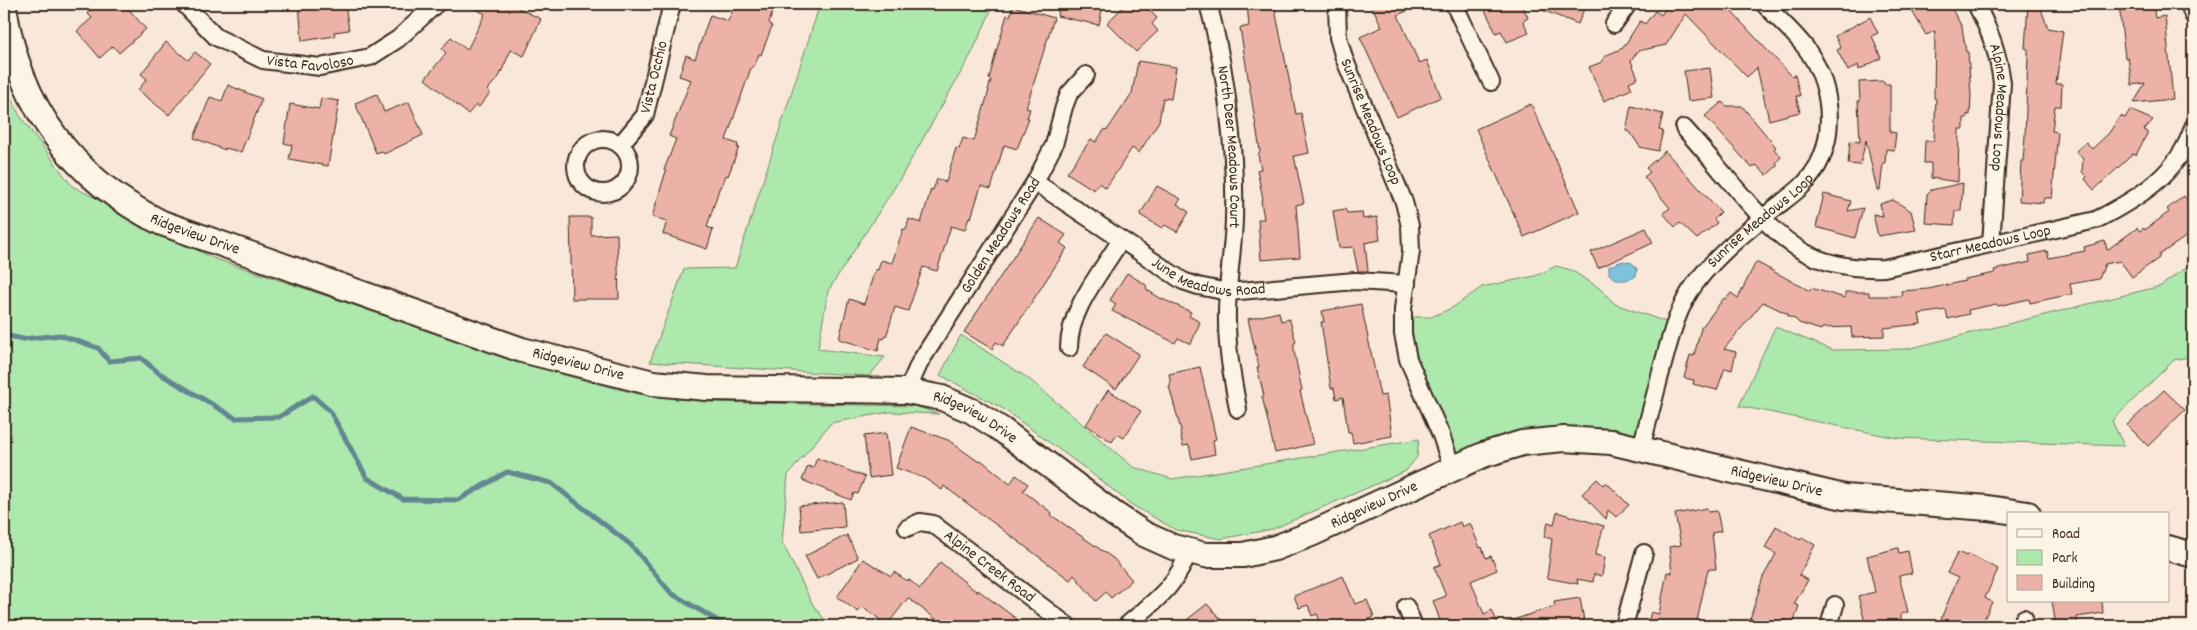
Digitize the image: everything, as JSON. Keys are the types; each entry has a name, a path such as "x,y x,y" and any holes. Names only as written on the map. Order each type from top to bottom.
{"street":[{"name":"Vista Favoloso","path":"184,4 216,36 263,60 320,67 370,57 398,38 436,4"},
{"name":"Vista Occhio","path":"620,145 645,115 672,4"},
{"name":"North Deer Meadows Court","path":"1208,4 1219,49 1227,105 1232,163 1234,220 1226,320 1228,350 1238,409"},
{"name":"Sunrise Meadows Loop","path":"1337,4 1338,37 1344,58 1404,202 1410,226 1412,251 1403,317 1403,334 1408,359 1441,435 1452,468"},
{"path":"1454,4 1491,82"},
{"path":"1614,24 1628,4"},
{"name":"Sunrise Meadows Loop","path":"1641,448 1671,333 1681,306 1694,285 1711,265 1762,218 1802,186 1824,152 1828,132 1829,110 1825,88 1818,68 1807,49 1764,4"},
{"name":"Alpine Meadows Loop","path":"1976,4 1992,36 1999,58 2002,83 1991,244"},
{"path":"2189,4 2193,15"},
{"name":"Ridgeview Drive","path":"4,7 10,42 22,78 46,124 87,174 124,203 162,223 522,350 653,383 692,388 906,391 942,398 972,411 1009,435 1127,523 1158,541 1188,552 1225,556 1243,555 1275,548 1311,534 1452,468 1508,447 1542,440 1586,439 1641,448 1844,497 1988,508 2015,512"},
{"name":"Golden Meadows Road","path":"906,391 920,362 1035,182 1054,145 1069,94 1086,75"},
{"name":"Starr Meadows Loop","path":"1684,128 1777,234 1803,252 1838,266 1862,269 1884,268 2096,220 2122,207 2163,177 2186,146 2193,127"},
{"name":"June Meadows Road","path":"1035,182 1120,241 1183,281 1198,286 1228,292 1355,281 1407,284"},
{"path":"1069,348 1069,333 1079,309 1120,241"},
{"name":"Alpine Creek Road","path":"906,528 920,522 933,524 1068,626"},
{"path":"2170,549 2193,555"},
{"path":"1126,626 1167,591 1178,575 1188,552"},
{"path":"1624,626 1644,553"},
{"path":"1829,626 1835,605"},
{"path":"1406,607 1414,626"}],"green space":[{"path":"820,4 994,4 972,53 900,179 828,291 818,349 885,357 869,376 650,362 684,269 735,268"},
{"path":"4,84 20,116 72,186 213,258 564,375 638,394 709,402 915,406 939,414 889,412 831,423 788,475 782,542 813,605 830,626 4,626"},
{"path":"2193,262 2193,356 2174,360 2112,421 2124,446 1897,438 1739,406 1775,327 1833,350 1907,349 2161,286"},
{"path":"1556,266 1571,270 1598,287 1615,304 1669,323 1641,448 1587,439 1452,468 1403,317 1431,317 1452,308 1482,287 1535,276"},
{"path":"961,335 1029,379 1133,467 1172,479 1419,439 1417,457 1406,471 1273,529 1221,539 1176,530 1132,505 1002,408 940,375"}],"water":[{"path":"1623,261 1632,263 1637,269 1636,276 1622,280 1616,279 1609,274 1609,266"}],"building":[{"path":"98,4 124,4 146,29 119,53 113,46 100,58 77,31 92,18 87,13"},
{"path":"299,4 345,4 349,30 334,32 335,36 302,41"},
{"path":"466,4 510,4 541,19 524,56 511,50 499,77 487,90 490,93 479,107 476,105 468,114 425,79 446,53 442,49 451,37 467,50 485,14"},
{"path":"735,4 775,4 769,23 772,26 761,55 759,54 755,65 751,68 726,140 738,144 737,147 739,147 728,176 726,175 722,186 720,186 707,227 713,229 707,249 663,234 667,221 652,217 666,171 664,170 676,139 669,136 691,80 679,76 686,55 695,59 710,15 728,21"},
{"path":"1060,4 1103,4 1099,25 1057,16"},
{"path":"1126,4 1143,4 1157,18 1152,24 1158,31 1136,52 1107,23"},
{"path":"1247,4 1274,4 1296,114 1301,113 1309,153 1294,156 1304,203 1296,205 1300,257 1261,260 1258,219 1264,219 1261,201 1263,199 1257,170 1261,169 1258,155 1260,151 1240,28 1249,26"},
{"path":"1371,4 1422,4 1398,15 1419,63 1427,60 1441,97 1397,117 1360,37 1382,27"},
{"path":"1482,4 1522,4 1528,18 1523,21 1529,33 1507,42 1501,31 1496,33"},
{"path":"1527,4 1586,4 1578,24"},
{"path":"1669,4 1719,4 1726,11 1729,9 1792,76 1795,75 1800,96 1796,96 1800,112 1769,120 1757,68 1747,77 1686,14 1666,45 1638,51 1631,61 1638,78 1629,82 1632,89 1604,101 1589,67 1602,62 1605,56 1623,48 1640,21 1645,24 1655,11 1661,15"},
{"path":"1908,4 1949,4 1962,27 1966,52 1968,52 1971,95 1970,115 1967,114 1967,118 1964,118 1964,129 1959,129 1958,182 1931,178 1931,163 1924,163 1925,141 1934,141 1936,99 1934,98 1935,31 1926,35"},
{"path":"2028,4 2039,4 2048,28 2063,31 2056,84 2062,84 2061,106 2055,106 2052,131 2058,132 2052,198 2044,198 2043,203 2019,201 2021,161 2023,161 2025,136 2028,49 2025,48"},
{"path":"2119,4 2153,4 2155,18 2165,16 2173,99 2134,103 2145,83 2132,85 2128,57 2125,58"},
{"path":"1013,6 1054,18 1026,108 1030,109 1027,118 1029,118 1017,149 1004,145 991,189 981,186 971,218 969,217 965,230 951,226 937,271 923,267 908,311 895,307 887,334 884,339 881,338 878,351 839,339 849,299 864,304 875,270 878,270 881,260 892,263 903,229 906,230 909,219 921,223 931,189 933,190 937,179 946,182 956,148 959,149 963,138 974,141 989,90 991,80 989,79 998,45 1007,15 1010,16"},
{"path":"1870,17 1878,33 1872,36 1881,58 1859,70 1858,65 1848,71 1837,50 1841,48 1835,36"},
{"path":"166,42 188,60 195,52 210,64 169,115 138,90 147,79 141,74"},
{"path":"1138,61 1176,67 1171,99 1163,98 1159,121 1139,153 1132,148 1106,188 1099,183 1094,190 1067,173 1091,139 1096,142 1104,130 1108,129 1132,93"},
{"path":"1710,68 1714,98 1688,101 1684,71"},
{"path":"1884,81 1884,84 1890,84 1890,132 1896,133 1894,150 1886,149 1880,190 1877,190 1866,140 1860,165 1848,164 1850,141 1860,142 1859,82"},
{"path":"228,85 262,99 241,152 225,148 225,150 194,138 210,97 222,101"},
{"path":"377,94 384,112 409,102 423,135 384,154 382,151 376,153 355,103"},
{"path":"321,98 339,101 328,166 289,159 292,145 284,143 290,104 319,109"},
{"path":"1722,102 1727,106 1742,106 1776,147 1774,149 1781,157 1776,163 1778,165 1767,175 1756,165 1752,168 1705,116"},
{"path":"1531,104 1579,212 1524,237 1476,129"},
{"path":"1631,106 1663,114 1659,130 1663,131 1658,151 1640,147 1630,132 1626,131"},
{"path":"2130,110 2153,120 2144,130 2148,132 2136,155 2133,154 2094,190 2085,179 2087,177 2082,172 2083,159 2076,151 2086,142 2092,149 2109,133 2120,116 2125,118"},
{"path":"1665,151 1721,212 1714,219 1717,223 1697,239 1680,223 1675,227 1663,213 1670,208 1644,177 1650,172 1646,168"},
{"path":"1963,183 1961,211 1955,211 1954,225 1925,223 1927,194 1931,190"},
{"path":"1157,186 1181,199 1177,204 1189,212 1177,232 1165,225 1162,228 1140,215"},
{"path":"1824,194 1851,201 1848,211 1863,208 1855,238 1816,227"},
{"path":"2184,196 2193,208 2193,232 2159,255 2159,258 2132,277 2120,261 2105,264 2099,279 2070,284 2072,294 2030,303 2029,299 1998,306 1996,304 1968,310 1969,314 1948,319 1946,310 1919,314 1921,324 1884,328 1884,336 1852,337 1851,327 1822,328 1821,330 1799,323 1787,316 1788,314 1763,302 1724,349 1736,352 1732,370 1725,368 1717,390 1693,384 1694,380 1684,378 1690,355 1694,356 1701,328 1724,298 1726,299 1731,293 1738,298 1756,262 1810,291 1811,288 1845,298 1845,292 1869,292 1869,296 1902,296 1901,291 1928,289 1965,281 1965,279 1995,273 1994,270 2030,262 2029,255 2047,251 2049,258 2085,251 2084,247 2105,241 2107,250 2137,228 2140,231 2144,228 2145,230 2169,212 2167,209"},
{"path":"1893,200 1911,211 1916,230 1878,236 1873,214 1883,216 1880,204"},
{"path":"1345,209 1347,213 1362,212 1363,219 1377,217 1380,240 1365,243 1368,271 1358,271 1353,247 1339,248 1333,211"},
{"path":"570,217 591,217 591,235 617,234 619,299 572,299"},
{"path":"1039,218 1066,235 1060,243 1067,248 1003,346 996,342 992,349 964,332"},
{"path":"1646,228 1653,243 1598,268 1591,252"},
{"path":"1127,273 1146,285 1147,290 1160,298 1191,312 1189,316 1200,322 1191,344 1178,338 1175,343 1112,311 1116,304 1110,300"},
{"path":"1361,304 1380,396 1386,395 1392,436 1353,443 1351,432 1348,432 1343,397 1336,399 1334,388 1331,388 1321,322 1324,322 1322,311"},
{"path":"1279,312 1281,321 1289,319 1296,342 1294,343 1294,351 1302,390 1300,391 1313,444 1275,453 1248,319"},
{"path":"1106,333 1139,354 1116,389 1083,367"},
{"path":"1200,367 1216,439 1213,440 1215,454 1192,459 1189,445 1183,446 1181,430 1169,386 1171,384 1169,374"},
{"path":"1108,390 1141,411 1124,438 1117,434 1112,442 1086,425"},
{"path":"2164,390 2185,410 2148,446 2127,425"},
{"path":"911,427 948,440 979,462 981,460 1010,484 1016,475 1028,484 1023,491 1052,513 1051,515 1114,559 1132,580 1111,598 1106,592 1096,601 1074,575 1070,580 944,486 942,490 924,478 896,468"},
{"path":"886,433 891,475 869,478 864,436"},
{"path":"817,458 865,477 858,494 854,493 851,500 802,480 808,466 813,468"},
{"path":"1597,479 1603,485 1606,482 1629,505 1616,517 1608,510 1606,519 1582,494"},
{"path":"843,502 845,527 801,531 799,506"},
{"path":"1707,508 1708,512 1717,511 1721,531 1712,533 1716,569 1708,569 1696,626 1647,626 1651,612 1659,614 1667,572 1672,573 1669,547 1681,545 1675,514"},
{"path":"1557,512 1604,526 1595,555 1605,557 1602,576 1594,574 1593,582 1577,579 1578,584 1547,578 1552,539 1544,537 1548,522 1554,524"},
{"path":"1460,522 1462,527 1470,523 1480,548 1482,547 1486,558 1491,556 1497,570 1471,581 1484,614 1492,610 1499,626 1442,626 1433,601 1446,596 1434,567 1441,564 1429,536"},
{"path":"1776,526 1800,540 1802,537 1815,545 1799,575 1808,580 1794,604 1799,606 1793,624 1782,620 1780,626 1773,626 1750,619 1763,577 1776,554 1765,548"},
{"path":"847,535 858,558 817,579 805,556"},
{"path":"1898,548 1899,553 1908,551 1912,573 1899,576 1908,612 1901,614 1901,626 1866,626 1858,596 1875,592 1867,556"},
{"path":"1958,552 1966,556 1968,554 1998,569 1985,598 1992,602 1981,626 1941,626 1942,616 1958,578 1947,573"},
{"path":"863,559 891,576 894,572 907,581 908,579 920,589 940,562 977,592 978,590 1026,626 945,626 908,598 887,625 862,606 858,612 837,597"},
{"path":"1343,576 1355,604 1367,600 1374,617 1369,619 1372,626 1322,626 1317,614 1312,616 1308,605 1299,608 1294,596"},
{"path":"1580,598 1585,626 1502,626 1501,624 1555,606 1554,602"},
{"path":"2052,602 2102,602 2103,613 2077,617 2077,626 2056,626"},
{"path":"1207,604 1227,626 1179,626"}],"waterway":[{"path":"4,335 23,339 60,335 98,348 109,361 141,358 159,373 235,418 279,417 313,396 330,411 367,478 403,499 458,500 507,472 551,483 631,545 671,593 718,621 731,626"}]}
